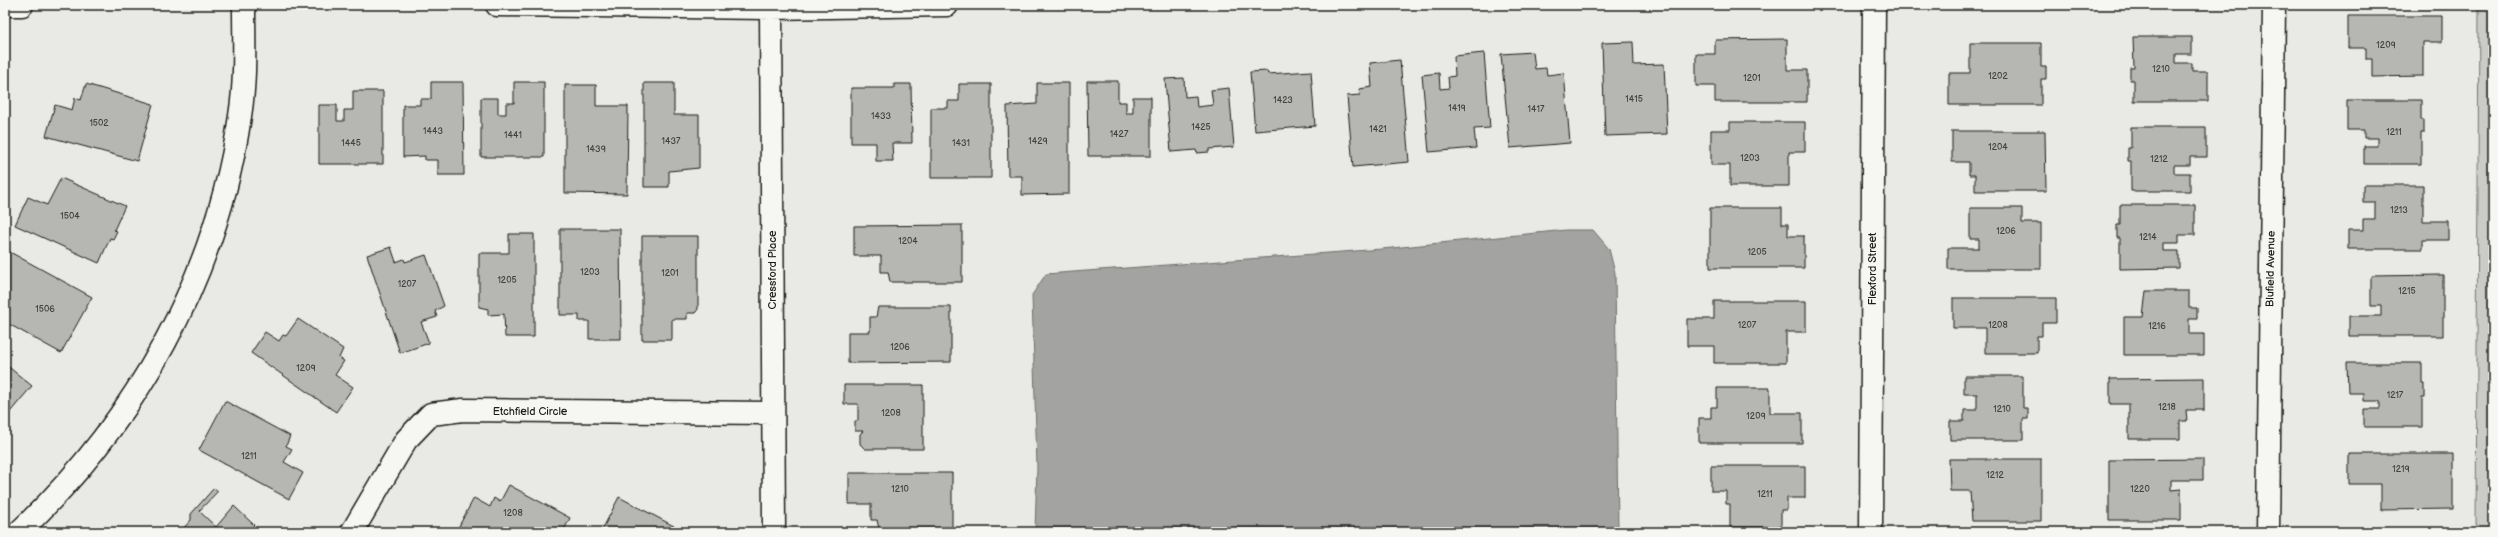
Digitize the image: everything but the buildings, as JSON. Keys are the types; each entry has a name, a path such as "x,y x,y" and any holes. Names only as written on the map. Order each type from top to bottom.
{"street":[{"path":"5,5 22,5"},
{"path":"19,532 57,495 96,448 134,395 168,337 196,280 218,218 240,117 244,78 244,5"},
{"path":"497,5 771,8 947,5"},
{"name":"Flexford Street","path":"1870,532 1874,5"},
{"name":"Blufield Avenue","path":"2268,532 2274,5"},
{"name":"Cressford Place","path":"771,8 774,532"},
{"name":"Etchfield Circle","path":"352,532 406,440 431,414 463,410 773,413"}],"shaded area":[{"path":"2479,5 2493,5 2493,532 2476,532"},
{"path":"1566,230 1593,230 1609,249 1615,273 1618,532 1035,532 1037,467 1032,295 1046,274 1382,249"}]}
